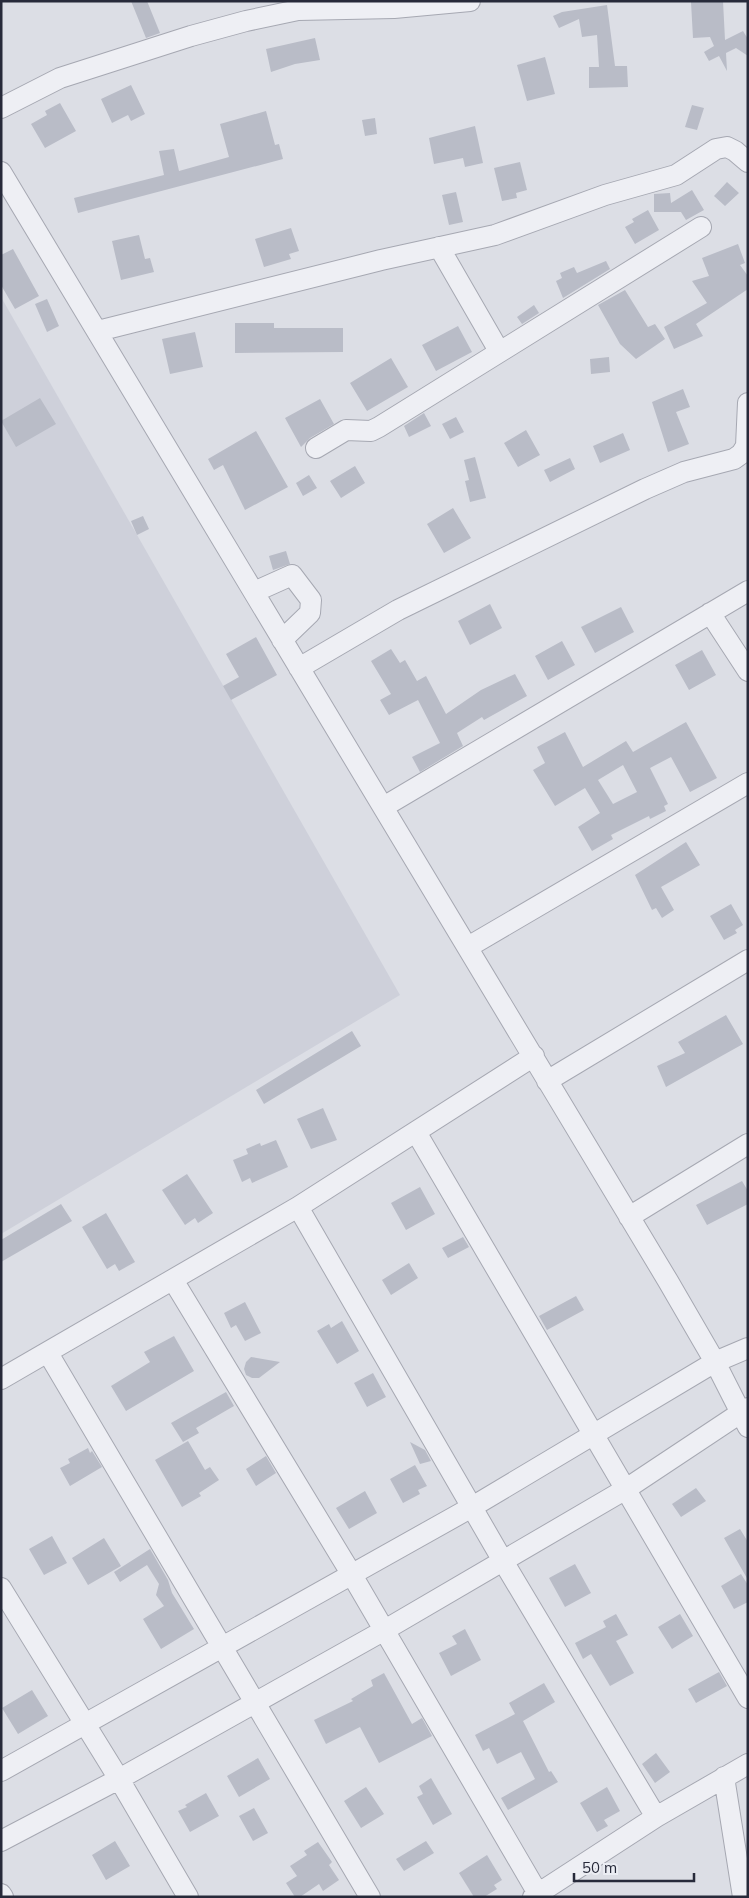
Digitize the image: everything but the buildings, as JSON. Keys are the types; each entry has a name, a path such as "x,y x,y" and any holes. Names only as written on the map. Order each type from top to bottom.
{"street":[{"path":"1,108 60,78 191,36 246,21 298,10 394,8 468,1"},
{"path":"98,331 494,234 604,195 676,175 716,148 727,147 748,162"},
{"path":"1,172 534,1056 746,1416 383,1631 119,1778 1,1841"},
{"path":"316,448 346,430 371,431 379,427 701,226"},
{"path":"439,247 499,351"},
{"path":"299,668 398,610 644,490 684,472 734,459 746,446 748,403"},
{"path":"254,592 292,575 311,600 312,608 310,613 282,640"},
{"path":"384,806 748,591"},
{"path":"710,612 748,671"},
{"path":"468,947 748,783"},
{"path":"547,1081 748,960"},
{"path":"1,1379 298,1207 534,1056"},
{"path":"416,1132 748,1698"},
{"path":"629,1217 748,1144"},
{"path":"298,1207 503,1561 656,1817"},
{"path":"173,1280 352,1575 537,1895 656,1817 748,1764"},
{"path":"1,1770 224,1648 472,1507 715,1362 748,1348"},
{"path":"48,1353 370,1897"},
{"path":"1,1588 84,1725 119,1778 188,1897"},
{"path":"724,1777 744,1897"}],"shaded area":[{"path":"1,297 400,995 1,1234"}]}
